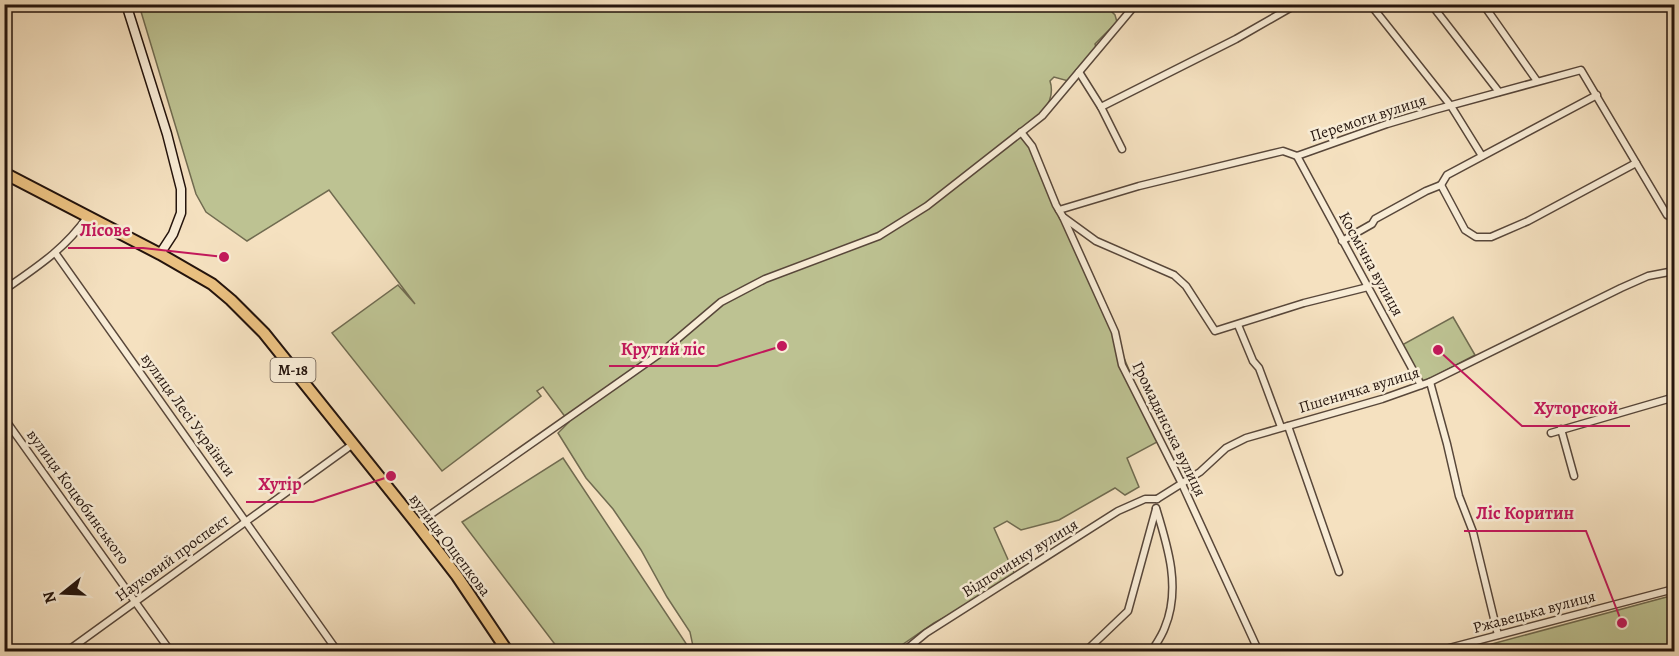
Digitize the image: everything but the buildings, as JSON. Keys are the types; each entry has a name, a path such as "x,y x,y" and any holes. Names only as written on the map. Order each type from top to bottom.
{"highway":[{"name":"вулиця Ощепкова","path":"4,173 160,254 212,284 231,300 264,333 457,576 503,649"}],"street":[{"path":"126,4 181,189 181,213 173,234 160,254"},
{"path":"417,525 662,352 721,302 765,279 879,236 927,206 1041,116 1136,4"},
{"path":"1101,107 1236,39 1297,4"},
{"path":"1370,4 1451,106 1482,156"},
{"path":"1431,4 1499,92"},
{"path":"1483,4 1537,81"},
{"name":"Перемоги вулиця","path":"1061,214 1140,186 1283,151 1297,156 1387,124 1581,70 1597,95"},
{"path":"1079,72 1101,107 1122,148"},
{"path":"1342,241 1372,224 1375,219 1426,191 1442,185 1447,175 1597,95 1667,214 1674,219"},
{"name":"Громадянська вулиця","path":"1021,132 1032,146 1115,332 1122,365 1182,484 1259,651"},
{"name":"Космічна вулиця","path":"1297,156 1421,385"},
{"path":"1442,185 1465,230 1476,237 1491,237 1528,221 1636,163"},
{"path":"1061,214 1095,240 1174,275 1186,286 1215,331 1304,303 1368,287"},
{"path":"4,290 56,254 75,235 88,216"},
{"name":"вулиця Лесі Українки","path":"56,254 338,651"},
{"name":"Пшеничка вулиця","path":"1157,499 1200,472 1226,448 1246,438 1431,382 1621,288 1648,276 1674,271"},
{"path":"1238,325 1284,426 1339,572"},
{"path":"1431,382 1459,496 1473,532 1498,635"},
{"path":"1551,433 1668,399 1674,400"},
{"name":"вулиця Коцюбинського","path":"4,418 171,651"},
{"path":"1561,429 1574,476"},
{"name":"Науковий проспект","path":"66,651 353,444"},
{"name":"Відпочинку вулиця","path":"903,651 926,633 1118,511 1145,499 1157,499"},
{"path":"1085,651 1128,611 1157,499"},
{"path":"1151,651 1165,628 1173,587 1171,561 1156,509"},
{"name":"Ржавецька вулиця","path":"1434,651 1674,589"}],"green space":[{"path":"139,5 1097,5 1092,11 1107,7 1115,15 1117,22 1095,44 1097,51 1072,82 1054,77 1050,81 1051,96 1048,103 1039,116 1022,131 1030,138 1055,206 1067,223 1159,441 1127,458 1139,487 1125,495 1115,488 1059,520 1021,530 1007,521 994,528 1014,573 971,603 934,623 893,651 694,651 690,632 641,550 613,509 586,478 558,433 569,422 543,387 537,391 541,396 442,471 332,333 398,285 415,304 329,190 247,241 206,212 196,194"},
{"path":"1453,317 1475,355 1422,383 1402,345"},
{"path":"563,458 691,651 560,651 462,522"},
{"path":"1674,595 1674,651 1466,651"}],"place":[{"name":"Лісове","path":"224,257"},
{"name":"Крутий ліс","path":"782,346"},
{"name":"Хуторской","path":"1438,350"},
{"name":"Хутір","path":"391,476"},
{"name":"Ліс Коритин","path":"1622,623"}]}
